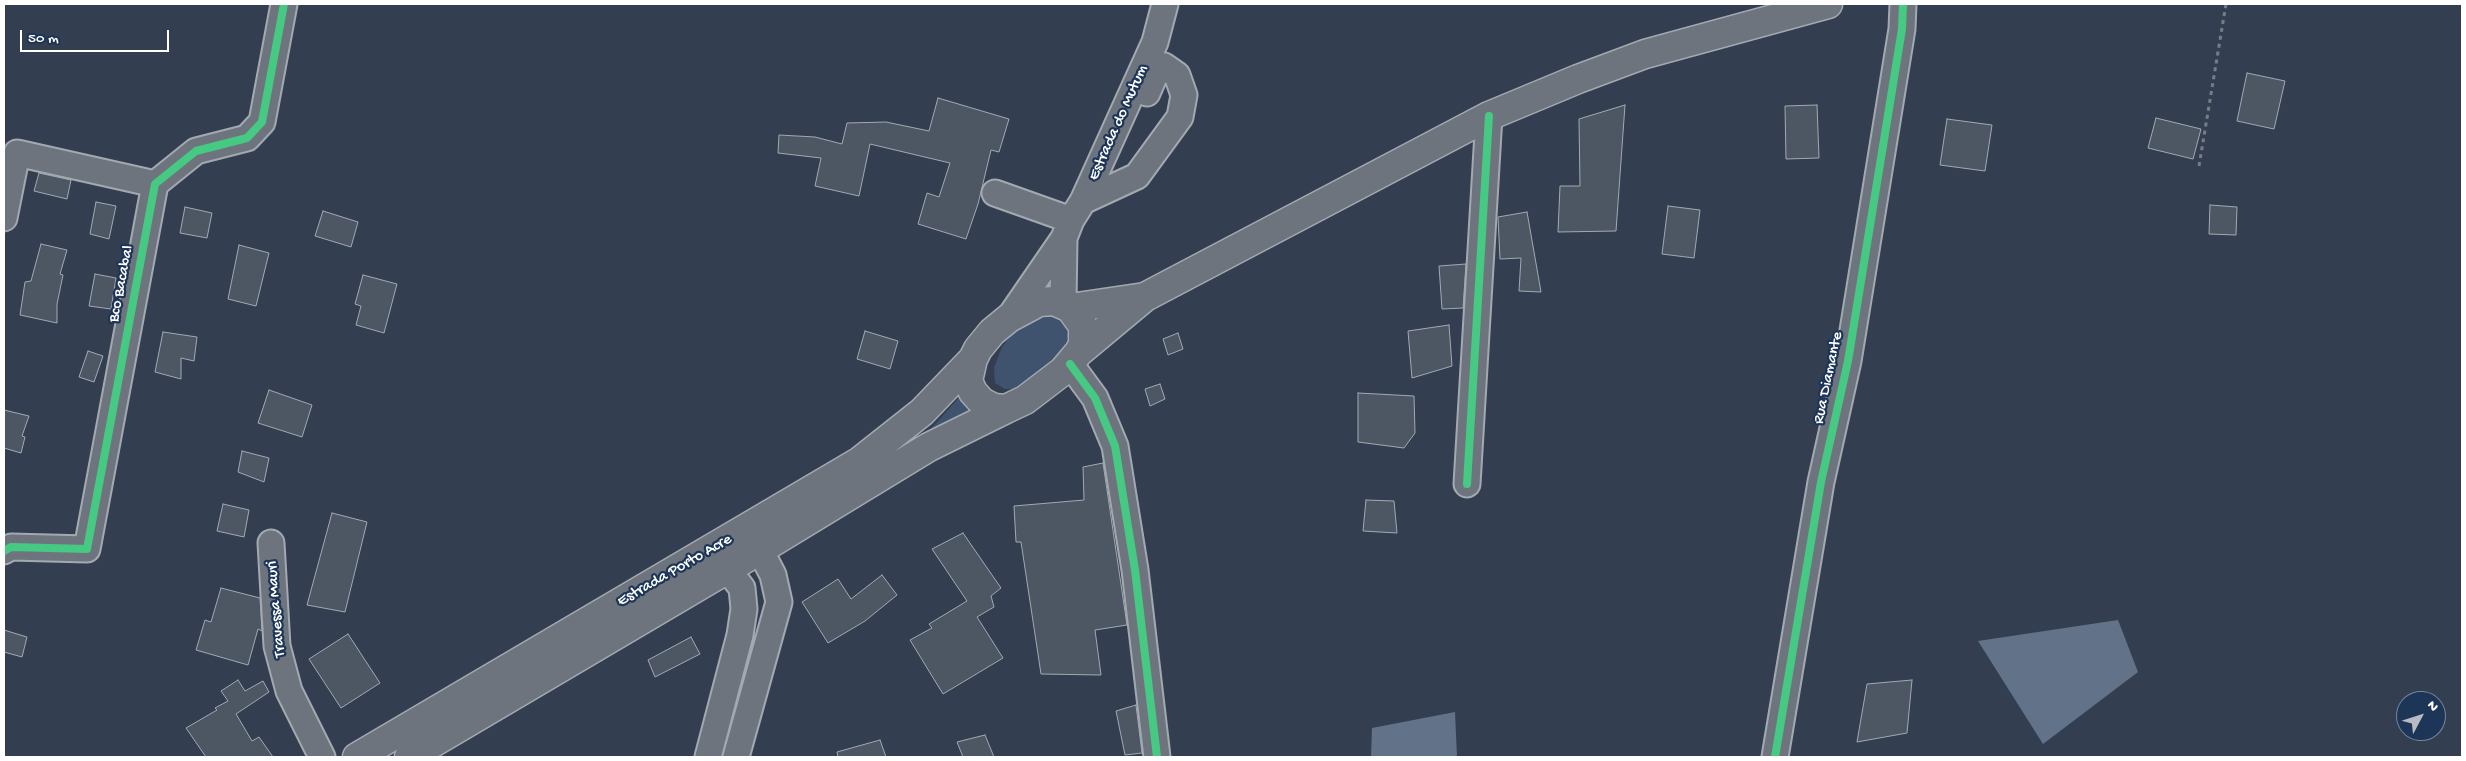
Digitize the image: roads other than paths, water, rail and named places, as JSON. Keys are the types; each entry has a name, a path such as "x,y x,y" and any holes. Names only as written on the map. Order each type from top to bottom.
{"main road":[{"path":"1145,297 1067,306 1054,301 1039,302 1009,318 992,332 973,359 968,381 973,392 982,402 994,408 1006,409 1025,400 1051,382 1074,358 1145,297 1489,116 1578,78 1645,54 1828,4"},
{"path":"1067,306 1082,326 1083,344 1074,358"},
{"name":"Estrada Porto Acre","path":"357,757 860,461 922,412 973,359"},
{"name":"Estrada Porto Acre","path":"410,757 760,550 929,447 1006,409"}],"street":[{"path":"4,218 17,153 155,184 196,151 247,138 262,122 284,4"},
{"name":"Estrada do Mutum","path":"1009,318 1080,213 1156,42 1165,4"},
{"name":"Rua Diamante","path":"1775,757 1821,482 1848,361 1900,39 1903,4"},
{"path":"1467,484 1489,116"},
{"name":"Bco Bacabal","path":"4,551 11,547 87,549 155,184"},
{"path":"995,193 1080,213"},
{"name":"Estrada do Mutum","path":"1067,306 1080,213"},
{"path":"1074,358 1096,398 1116,453 1133,560 1157,757"},
{"name":"Travessa Mauri","path":"271,543 277,646 289,691 322,757"},
{"path":"736,757 779,602 773,575 760,550"},
{"path":"708,757 740,635 744,609 742,588 727,569"}]}
